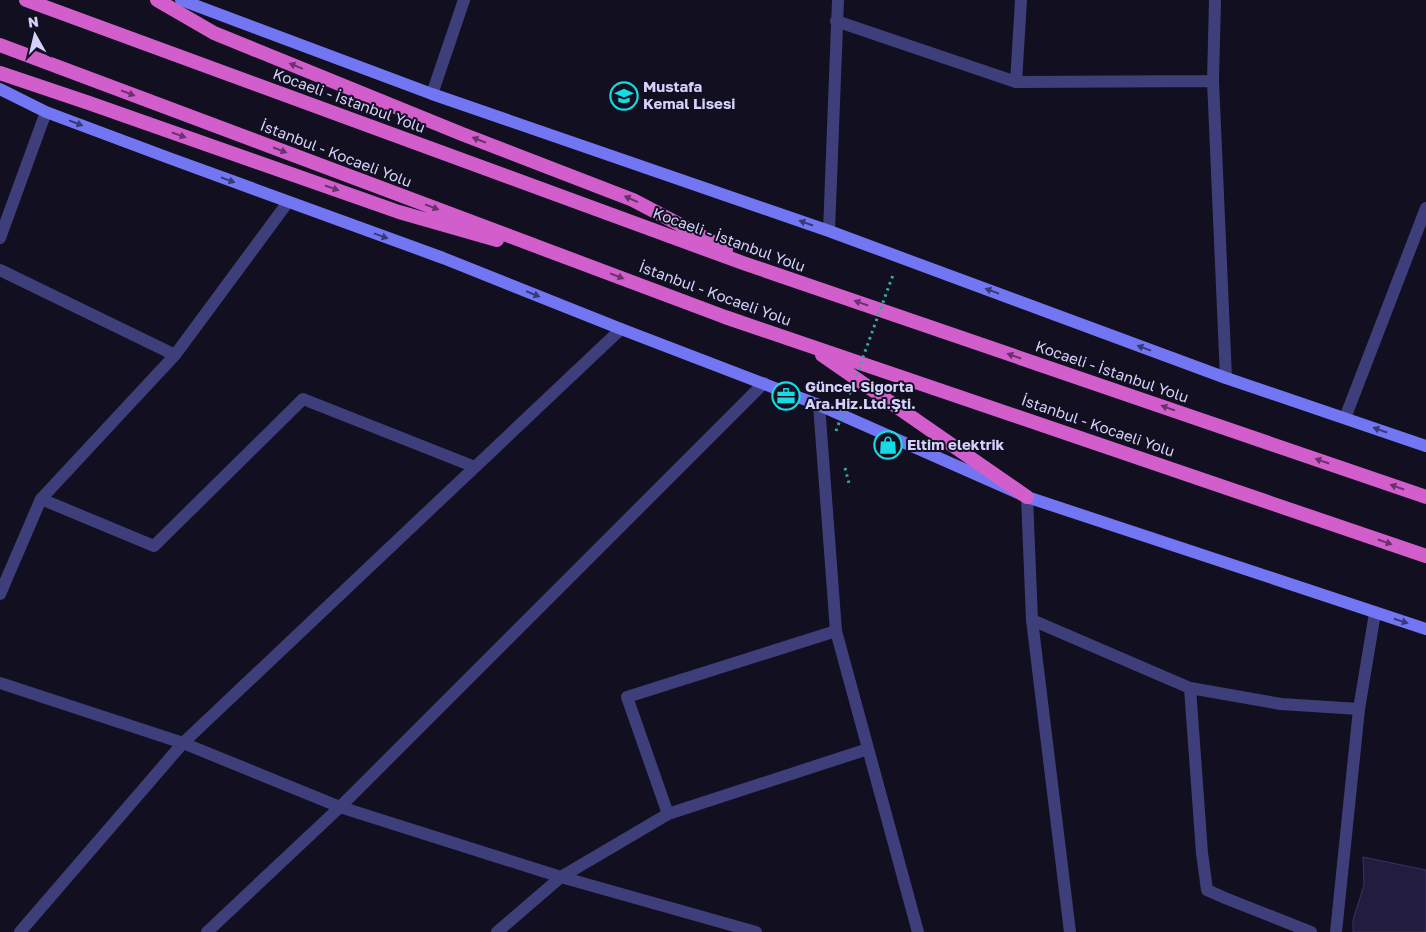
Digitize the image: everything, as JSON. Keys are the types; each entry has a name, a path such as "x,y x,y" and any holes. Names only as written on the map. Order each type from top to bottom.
{"highway":[{"name":"Kocaeli - İstanbul Yolu","path":"26,0 767,271 1426,497"},
{"path":"157,0 214,33 462,134 633,200 767,271"},
{"name":"İstanbul - Kocaeli Yolu","path":"0,45 725,317 1426,556"},
{"path":"0,74 98,106 399,212 594,268"},
{"path":"807,344 1027,497"}],"main road":[{"path":"182,0 432,94 829,231 1226,378 1426,446"},
{"path":"0,89 46,112 443,258 621,329 764,383 819,405 1027,497 1426,629"}],"street":[{"path":"432,94 464,0"},
{"path":"829,231 838,0"},
{"path":"1016,82 1020,0"},
{"path":"1215,0 1213,82 1226,378"},
{"path":"836,21 1016,82 1213,82"},
{"path":"0,238 46,112"},
{"path":"0,594 41,499 175,355 288,202"},
{"path":"1345,418 1426,209"},
{"path":"0,270 175,355"},
{"path":"20,932 183,743 621,329"},
{"path":"208,932 340,806 764,383"},
{"path":"41,499 154,546 303,399 475,467"},
{"path":"819,405 836,631 918,932"},
{"path":"1027,497 1032,620 1070,932"},
{"path":"1336,932 1358,709 1375,613"},
{"path":"1032,620 1190,688 1281,704 1358,709"},
{"path":"668,814 627,697 836,631"},
{"path":"0,683 183,743 340,806 562,877 756,932"},
{"path":"1190,688 1202,853 1207,890 1311,932"},
{"path":"498,932 562,877 668,814 868,749"}],"path":[{"path":"836,431 893,274"}],"building":[{"path":"1363,857 1426,870 1426,932 1353,932 1353,920 1364,885"}],"place":[{"name":"Mustafa Kemal Lisesi","path":"624,96"},
{"name":"Güncel Sigorta Ara.Hiz.Ltd.Şti.","path":"786,396"},
{"name":"Eltim elektrik","path":"888,445"}]}
